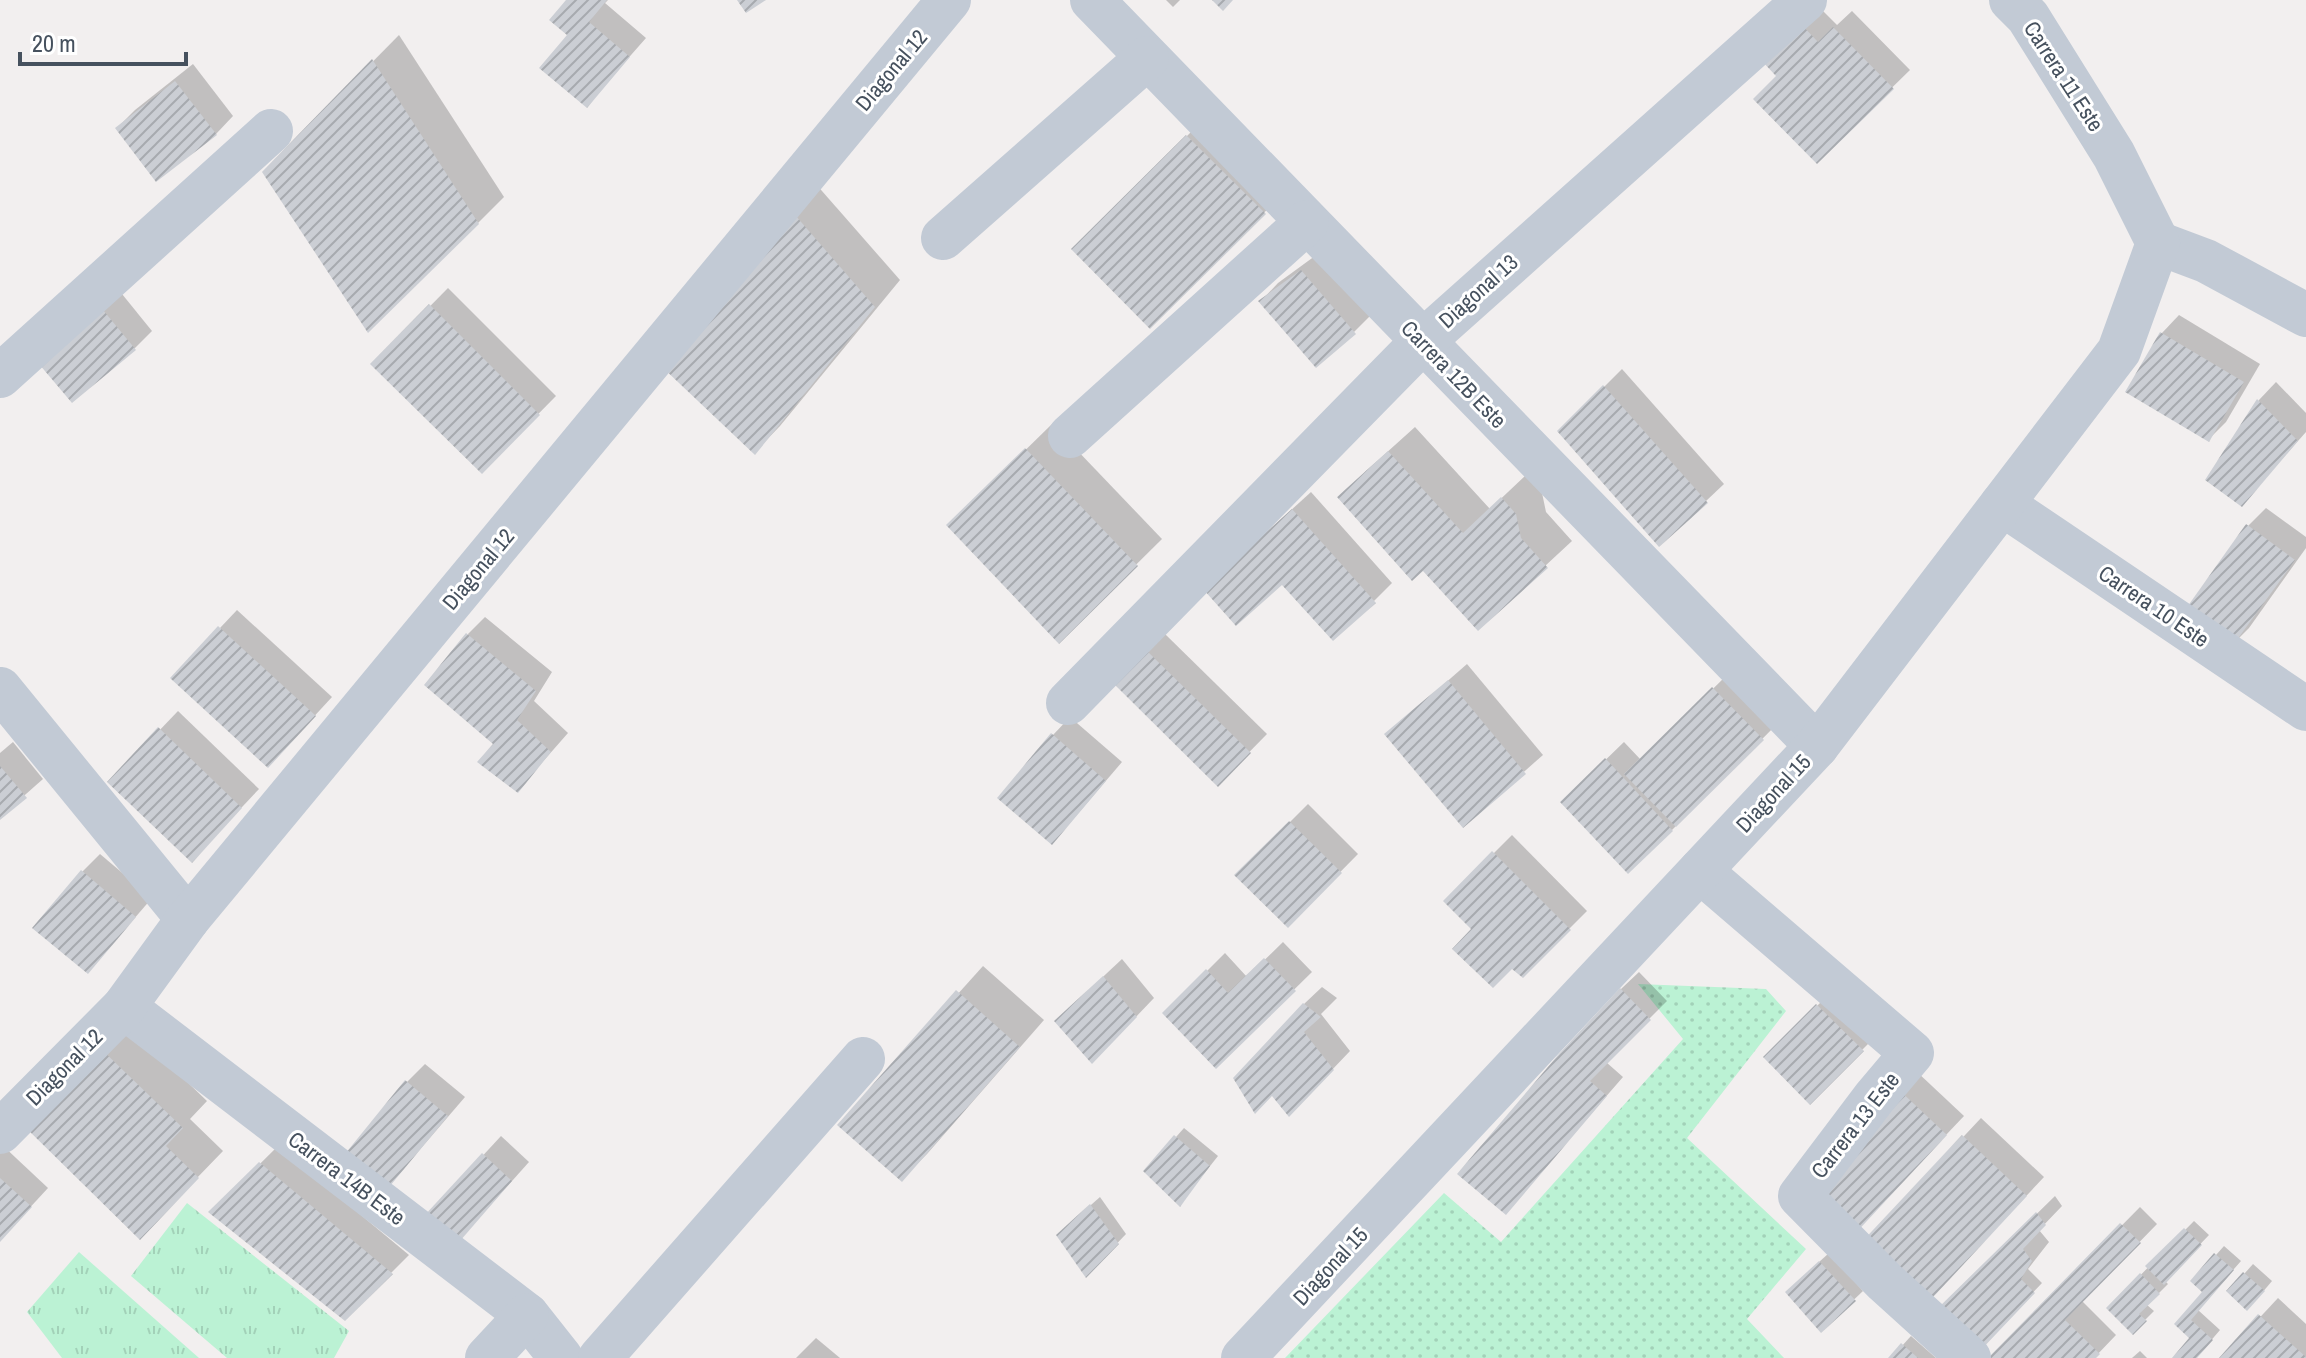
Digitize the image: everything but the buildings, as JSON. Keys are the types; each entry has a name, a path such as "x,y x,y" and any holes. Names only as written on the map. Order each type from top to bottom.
{"street":[{"name":"Diagonal 12","path":"0,1132 124,1007 188,919 949,0"},
{"name":"Carrera 12B Este","path":"1092,0 1817,746"},
{"name":"Diagonal 13","path":"1068,703 1422,342 1805,0"},
{"name":"Carrera 11 Este","path":"2011,0 2028,17 2114,155 2158,243"},
{"path":"943,238 1147,58"},
{"path":"0,376 271,131"},
{"path":"1070,436 1307,222"},
{"path":"2158,243 2206,261 2306,315"},
{"name":"Diagonal 15","path":"1243,1358 1817,746 2119,351 2158,243"},
{"name":"Carrera 10 Este","path":"2002,504 2306,709"},
{"path":"0,689 188,919"},
{"name":"Carrera 13 Este","path":"1700,871 1912,1053 1800,1196 1885,1282 1969,1358"},
{"name":"Carrera 14B Este","path":"124,1007 527,1315 561,1358"},
{"path":"600,1358 863,1059"},
{"path":"487,1358 527,1315"}],"green space":[{"path":"1638,984 1766,989 1786,1011 1687,1138 1806,1249 1747,1319 1784,1358 1285,1358 1444,1193 1501,1242 1683,1039"},
{"path":"187,1203 349,1331 334,1358 227,1358 131,1276"},
{"path":"79,1252 199,1358 62,1358 27,1312"}]}
